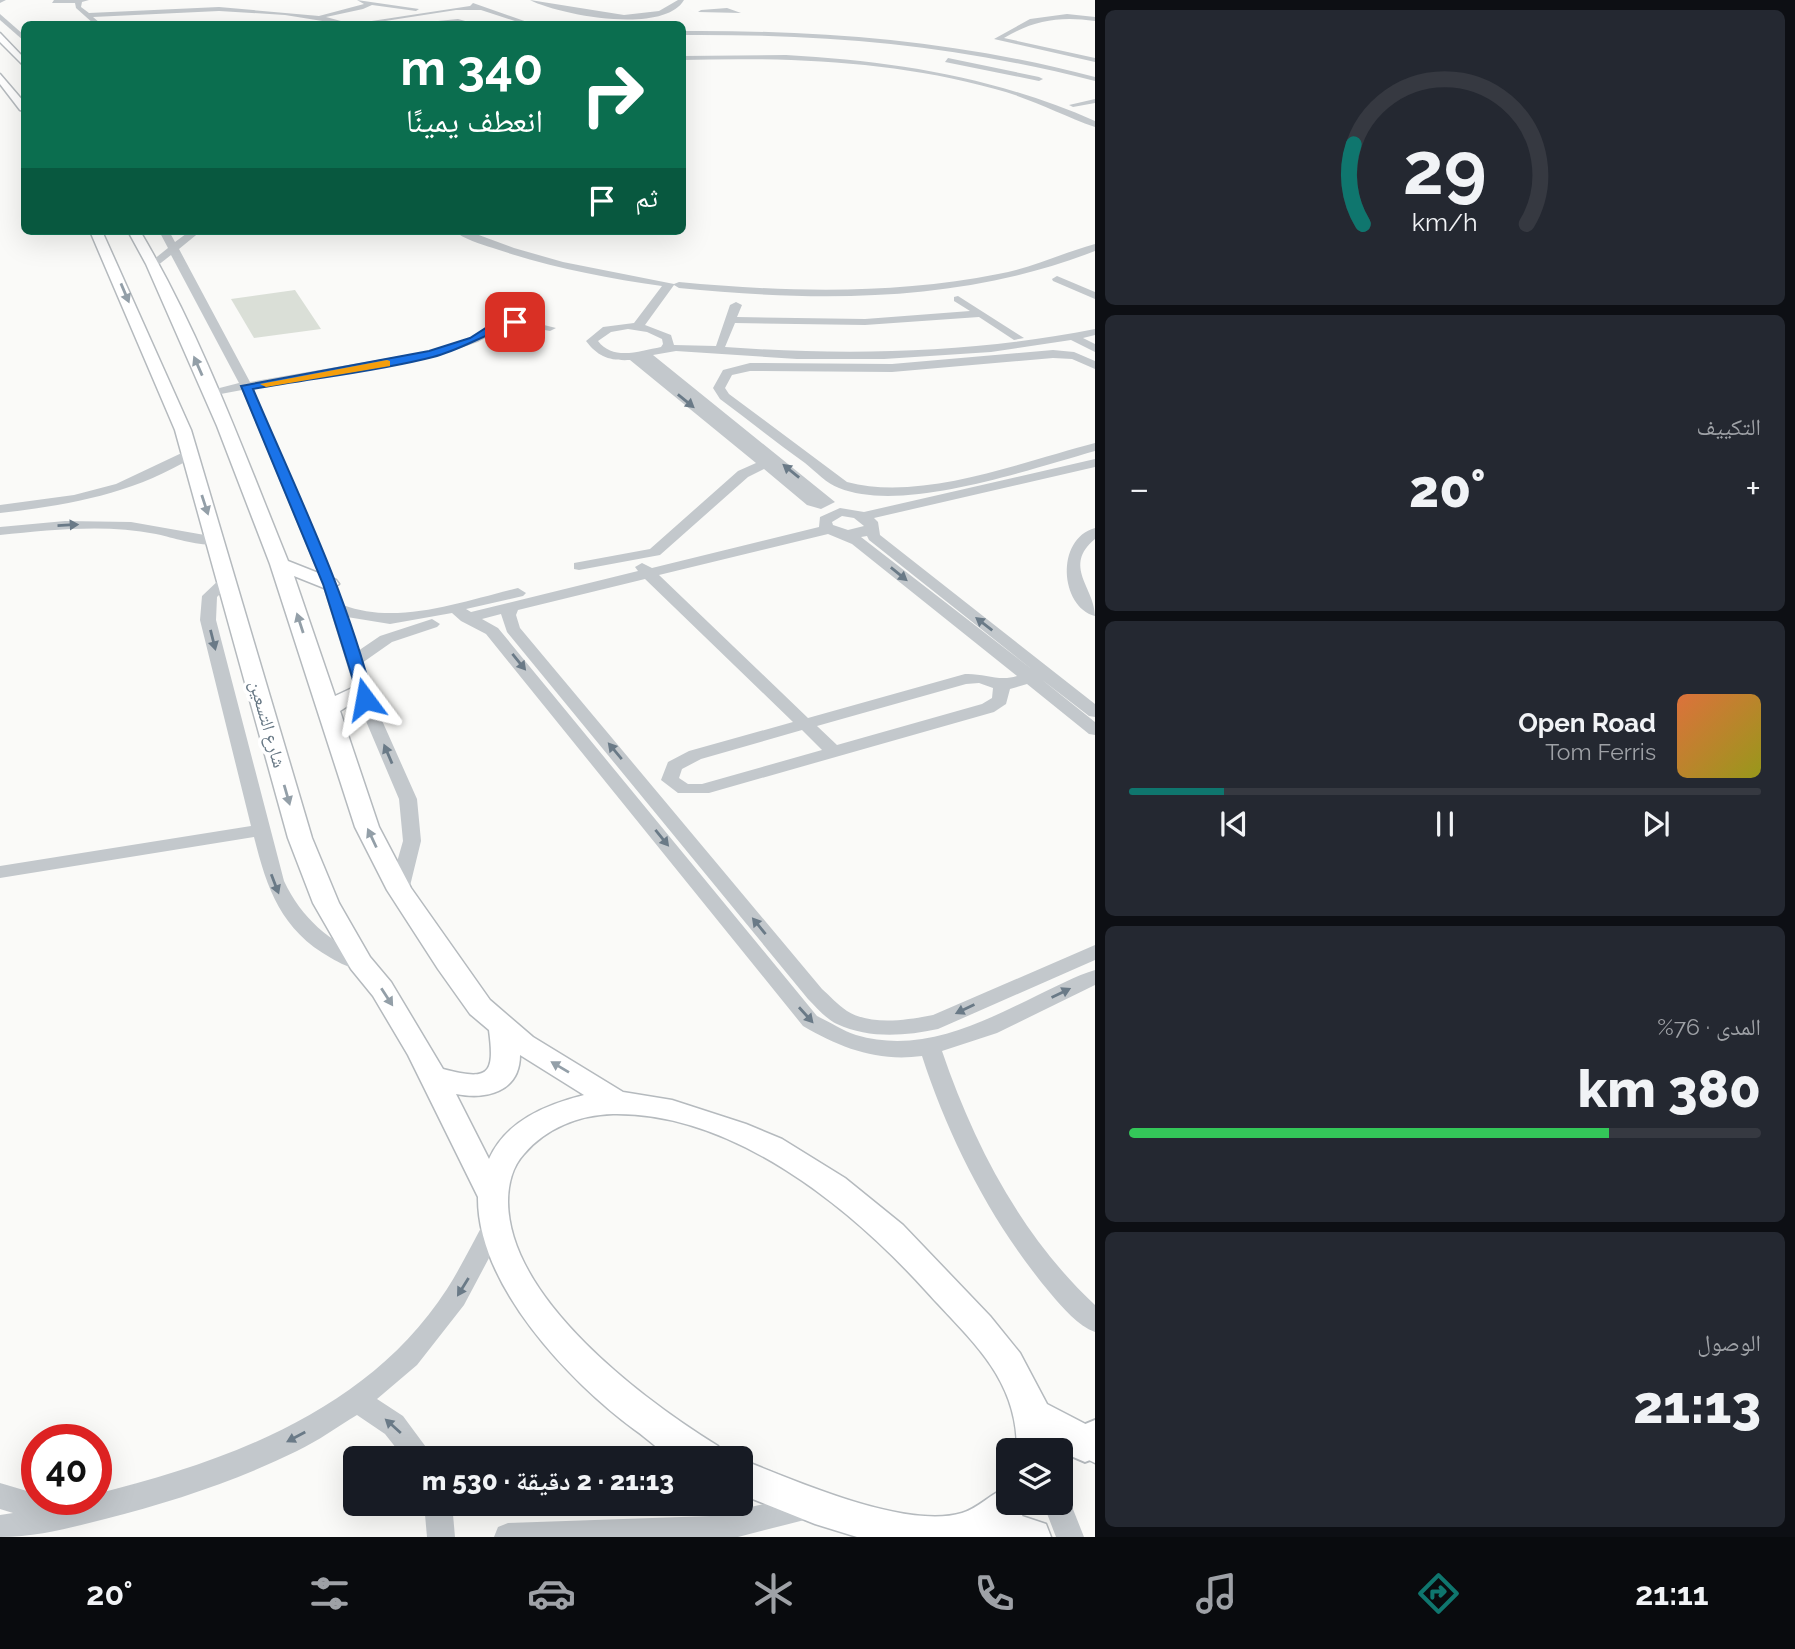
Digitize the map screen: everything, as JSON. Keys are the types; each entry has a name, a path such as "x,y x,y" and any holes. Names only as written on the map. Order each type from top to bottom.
{"main road":[{"path":"0,36 21,60"},
{"path":"0,77 21,102"},
{"name":"شارع التسعين","path":"98,235 183,430 300,838 327,903 360,962 382,989 435,1077 491,1193"},
{"path":"136,235 153,264 209,392 280,564 367,827 399,890 462,985 502,1027 547,1059 618,1103"},
{"path":"280,564 330,584"},
{"path":"328,709 363,689"},
{"path":"435,1077 475,1086 491,1083 498,1078 506,1065 502,1027"},
{"path":"688,1446 639,1413 579,1359 533,1302 494,1226 491,1193 502,1161 517,1141 537,1125 567,1111 618,1103 682,1114 739,1133 793,1158 844,1191 906,1245 1001,1353 1022,1383 1034,1438"},
{"path":"1073,1442 1092,1443"},
{"path":"753,1481 812,1506 903,1534 954,1532 996,1513"},
{"path":"1002,1515 1033,1537"}],"street":[{"path":"54,2 86,0"},
{"path":"355,0 416,9"},
{"path":"79,1 77,5 94,21"},
{"path":"454,1 485,8"},
{"path":"361,21 454,1 485,8 521,21"},
{"path":"541,1 575,13 601,16 662,12 680,3"},
{"path":"295,21 361,8 372,2"},
{"path":"372,21 466,3 529,21"},
{"path":"88,15 207,10 330,21"},
{"path":"1093,59 998,39 1046,16 1066,14 1095,19"},
{"path":"0,16 21,36"},
{"path":"686,32 827,35 928,44 1095,77"},
{"path":"817,56 827,35"},
{"path":"902,64 928,44"},
{"path":"686,58 809,60 922,72 1033,98 1095,124"},
{"path":"940,59 1039,79"},
{"path":"1013,87 1093,59"},
{"path":"1073,105 1095,101"},
{"path":"166,235 246,386 330,584 363,689 411,812 412,841 399,890"},
{"path":"153,264 191,235"},
{"path":"468,235 511,252 555,264 674,285 796,292 896,289 1024,271 1095,247"},
{"path":"490,235 565,259 668,277 674,285"},
{"path":"1057,279 1093,294"},
{"path":"636,327 674,285"},
{"path":"958,299 1018,338"},
{"path":"721,345 736,305"},
{"path":"730,320 865,322 981,314"},
{"path":"209,392 431,354 465,344 504,324 524,323 550,328"},
{"path":"666,344 658,331 636,327 607,330 597,334 592,341 596,348 608,354 641,356 666,344 882,349 1084,332"},
{"path":"666,344 817,356 883,355 980,349 1084,332"},
{"path":"1084,332 1095,349"},
{"path":"1095,365 1080,358 1053,354 891,368 750,367 727,373 719,388 724,396 842,485 859,492 889,494 1095,447"},
{"path":"883,355 891,368"},
{"path":"641,356 828,502 815,503 765,464 641,356"},
{"path":"0,509 95,496 153,475 188,454"},
{"path":"1041,460 1059,472"},
{"path":"338,608 379,619 402,618 833,528 860,534 868,522 1095,463"},
{"path":"579,566 655,552 743,474 765,464"},
{"path":"833,528 840,512 868,522 1095,470"},
{"path":"93,524 95,496"},
{"path":"868,522 874,537 1020,653 1038,675 1095,730"},
{"path":"0,531 93,524 145,527 180,537 216,541"},
{"path":"833,528 857,541 1004,657 1038,675 1095,712"},
{"path":"1095,532 1079,545 1072,558 1072,573 1077,589 1095,611"},
{"path":"356,660 386,639 429,624 468,618 644,568"},
{"path":"644,568 834,752"},
{"path":"228,580 210,596 207,611 274,881 287,908 324,946 360,962"},
{"path":"512,606 508,620 512,629 810,1021 835,1036 865,1046 898,1051 930,1048 965,1038 1095,977"},
{"path":"450,608 462,610 468,618 497,635 822,1002 842,1018 883,1028 912,1027 938,1021 1095,952"},
{"path":"379,619 376,630 386,639"},
{"path":"1004,657 1020,653"},
{"path":"670,780 670,770 687,758 805,724 965,679 981,678 1002,686 1038,675"},
{"path":"670,780 684,789 703,789 834,752 988,708 1000,700 1003,695 1002,686"},
{"path":"637,793 670,780"},
{"path":"0,872 260,830"},
{"path":"999,993 998,1010 1022,1012"},
{"path":"930,1048 953,1110 1014,1224 1038,1263 1069,1300 1095,1321"},
{"path":"0,1529 102,1509 200,1480 286,1443 359,1402 433,1330 469,1278 494,1226"},
{"path":"359,1402 394,1425 411,1446"},
{"path":"0,1496 24,1502 52,1518"},
{"path":"508,1537 728,1528 812,1506"},
{"path":"1062,1515 1070,1537"},
{"path":"439,1516 441,1537"}],"shaded area":[{"path":"295,290 321,329 254,338 231,299"}],"slow traffic":[{"path":"266,384 387,363"}],"route":[{"path":"365,699 356,660 330,584 246,386 294,380 431,354 456,348 496,326 515,322"}]}
